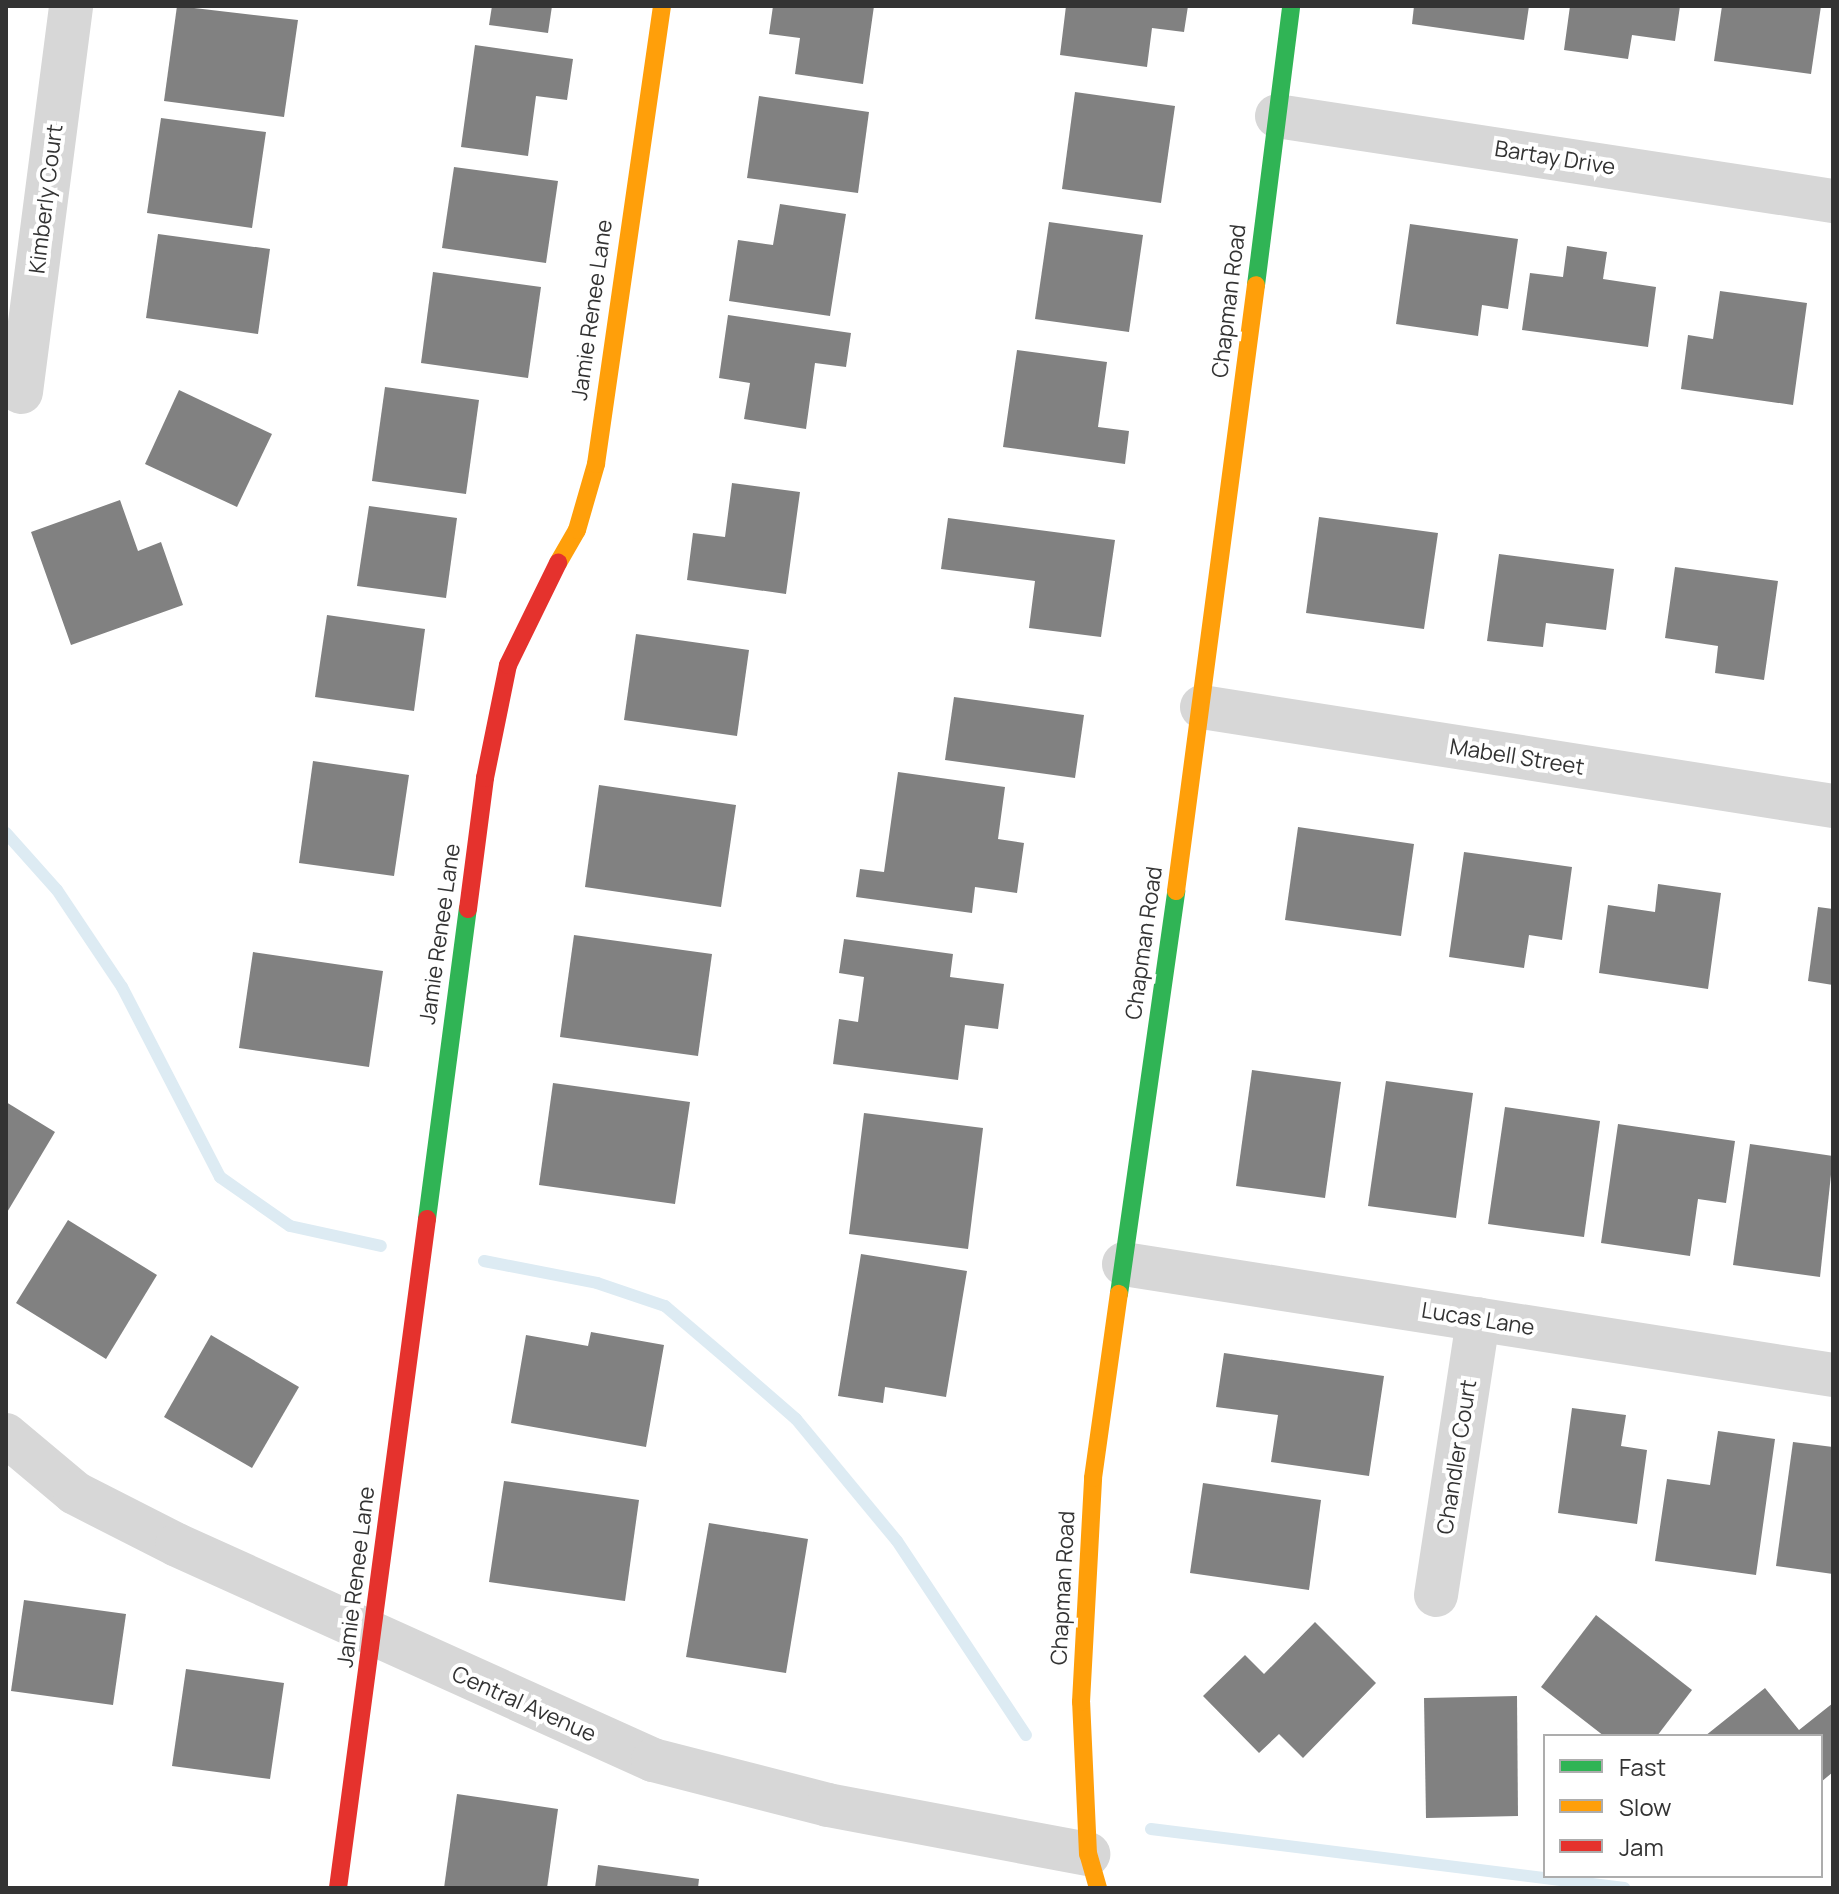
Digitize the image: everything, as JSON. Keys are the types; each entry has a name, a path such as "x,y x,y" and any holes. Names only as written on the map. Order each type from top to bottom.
{"street":[{"name":"Kimberly Court","path":"21,392 71,6"},
{"name":"Jamie Renee Lane","path":"338,1888 485,778 508,665 526,620 577,530 596,464 662,6"},
{"name":"Chapman Road","path":"1093,1871 1083,1643 1093,1478 1202,707 1291,6"},
{"name":"Bartay Drive","path":"1277,116 1833,201"},
{"name":"Mabell Street","path":"1202,707 1833,806"},
{"name":"Lucas Lane","path":"1124,1264 1833,1375"},
{"name":"Chandler Court","path":"1436,1595 1478,1319"},
{"name":"Central Avenue","path":"6,1435 75,1493 373,1637 653,1760 1093,1871"}],"building":[{"path":"177,6 298,20 284,117 164,101"},
{"path":"492,6 552,6 548,33 489,25"},
{"path":"773,6 874,6 863,84 795,74 800,38 769,34"},
{"path":"1066,6 1188,6 1184,32 1152,28 1147,67 1060,55"},
{"path":"1414,6 1529,6 1524,40 1412,24"},
{"path":"1570,6 1680,6 1675,41 1632,35 1628,59 1564,50"},
{"path":"1722,6 1821,6 1811,74 1714,61"},
{"path":"475,45 573,59 567,100 536,96 528,156 461,147"},
{"path":"1075,92 1175,106 1161,203 1062,189"},
{"path":"759,96 869,112 858,193 747,178"},
{"path":"161,118 266,132 252,228 147,213"},
{"path":"454,167 558,181 546,263 442,248"},
{"path":"780,204 846,214 830,316 729,301 738,240 773,245"},
{"path":"1049,222 1143,235 1129,332 1035,319"},
{"path":"1410,224 1518,239 1508,309 1482,305 1478,336 1396,324"},
{"path":"158,234 270,249 258,334 146,318"},
{"path":"1567,246 1607,252 1603,279 1656,287 1648,347 1522,330 1530,273 1563,277"},
{"path":"433,272 541,287 528,378 421,363"},
{"path":"1720,291 1807,303 1793,405 1681,389 1688,335 1713,339"},
{"path":"728,315 851,333 846,367 815,363 806,429 744,419 750,383 719,378"},
{"path":"1017,350 1107,362 1098,427 1129,431 1125,464 1003,447"},
{"path":"385,387 479,400 466,494 372,481"},
{"path":"179,390 272,434 237,507 145,464"},
{"path":"732,483 800,492 786,594 687,580 693,533 725,537"},
{"path":"120,500 138,551 161,542 183,605 71,645 31,532"},
{"path":"369,506 457,518 446,598 357,586"},
{"path":"1319,517 1438,533 1424,629 1306,613"},
{"path":"948,518 1115,540 1101,637 1029,628 1035,581 941,569"},
{"path":"1499,554 1614,569 1606,630 1546,623 1543,647 1487,641"},
{"path":"1675,567 1778,581 1764,680 1715,673 1718,646 1665,638"},
{"path":"327,615 425,629 414,711 315,697"},
{"path":"636,634 749,650 737,736 624,720"},
{"path":"954,697 1084,715 1075,778 945,760"},
{"path":"313,761 409,775 394,876 299,863"},
{"path":"898,772 1005,787 998,839 1024,843 1017,893 975,887 972,913 856,897 860,869 884,872"},
{"path":"599,785 736,805 721,907 585,887"},
{"path":"1298,827 1414,844 1401,936 1285,920"},
{"path":"1464,852 1572,867 1562,940 1529,935 1524,968 1449,957"},
{"path":"1658,884 1721,893 1708,989 1599,973 1608,905 1655,912"},
{"path":"1818,907 1833,909 1833,985 1808,981"},
{"path":"574,935 712,954 698,1056 560,1037"},
{"path":"844,939 953,954 950,977 1004,984 998,1029 965,1025 958,1080 833,1064 839,1019 858,1022 864,977 839,973"},
{"path":"253,952 383,971 369,1067 239,1048"},
{"path":"1252,1070 1341,1082 1325,1198 1236,1186"},
{"path":"1386,1081 1473,1093 1456,1218 1368,1206"},
{"path":"553,1083 690,1102 675,1204 539,1185"},
{"path":"6,1102 55,1132 6,1214"},
{"path":"1505,1107 1600,1121 1584,1237 1488,1224"},
{"path":"864,1113 983,1128 968,1249 849,1234"},
{"path":"1618,1124 1735,1141 1726,1203 1698,1199 1690,1256 1601,1243"},
{"path":"1750,1144 1833,1156 1820,1277 1733,1265"},
{"path":"68,1220 157,1275 106,1359 16,1303"},
{"path":"861,1254 967,1271 946,1397 885,1387 883,1403 838,1396"},
{"path":"591,1332 664,1345 646,1447 511,1423 526,1335 588,1346"},
{"path":"211,1335 299,1387 252,1468 164,1417"},
{"path":"1224,1353 1384,1376 1369,1476 1271,1462 1278,1415 1216,1407"},
{"path":"1572,1408 1626,1415 1621,1446 1647,1450 1637,1524 1558,1513"},
{"path":"1718,1431 1775,1439 1756,1575 1655,1561 1667,1479 1710,1485"},
{"path":"1793,1442 1833,1447 1833,1574 1776,1566"},
{"path":"504,1481 639,1500 625,1601 489,1582"},
{"path":"1203,1483 1321,1500 1309,1590 1190,1573"},
{"path":"709,1523 808,1539 786,1673 686,1657"},
{"path":"24,1600 126,1614 113,1705 11,1691"},
{"path":"1596,1615 1692,1690 1659,1734 1601,1734 1541,1687"},
{"path":"1315,1622 1376,1683 1303,1758 1279,1734 1259,1753 1203,1696 1245,1655 1264,1674"},
{"path":"186,1669 284,1683 270,1779 172,1766"},
{"path":"1765,1688 1799,1730 1833,1703 1833,1772 1823,1780 1823,1734 1708,1734"},
{"path":"1517,1696 1518,1816 1426,1818 1424,1698"},
{"path":"457,1794 558,1809 547,1888 444,1888"},
{"path":"598,1865 699,1879 698,1888 595,1888"}],"waterway":[{"path":"6,833 57,890 122,987 220,1177 290,1226 381,1246"},
{"path":"484,1261 597,1283 665,1306 796,1419 897,1541 1026,1735"},
{"path":"1151,1829 1543,1878"},
{"path":"1544,1878 1624,1888"}],"traffic: fast":[{"path":"1256,285 1291,6"},
{"path":"1119,1294 1176,891"},
{"path":"427,1219 468,909"}],"traffic: slow":[{"path":"558,563 577,530 596,464 662,6"},
{"path":"1176,891 1256,285"},
{"path":"1098,1888 1088,1854 1081,1702 1093,1478 1119,1294"}],"traffic: jam":[{"path":"468,909 485,778 508,665 558,563"},
{"path":"338,1888 427,1219"}]}
